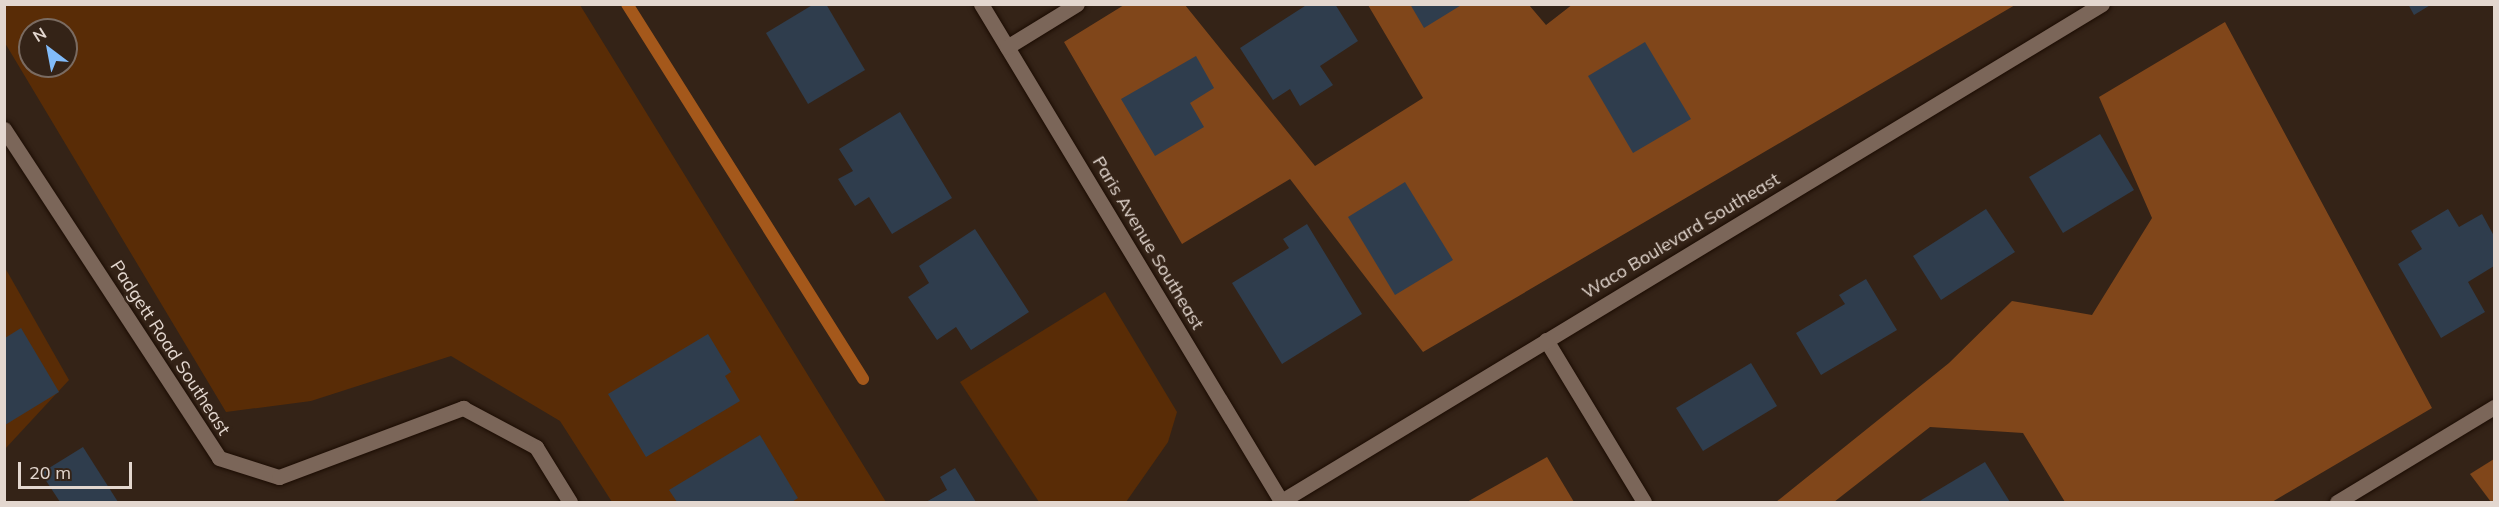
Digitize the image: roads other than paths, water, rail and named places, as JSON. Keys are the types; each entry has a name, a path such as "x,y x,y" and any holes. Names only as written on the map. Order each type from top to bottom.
{"street":[{"name":"Paris Avenue Southeast","path":"981,4 1281,502"},
{"path":"1007,47 1077,4"},
{"name":"Waco Boulevard Southeast","path":"1281,502 2102,4"},
{"name":"Padgett Road Southeast","path":"4,129 219,458 279,477 463,408 536,447 570,502"},
{"path":"1546,340 1644,502"},
{"path":"2337,502 2494,407"}],"waterway":[{"path":"627,4 863,379"}]}
